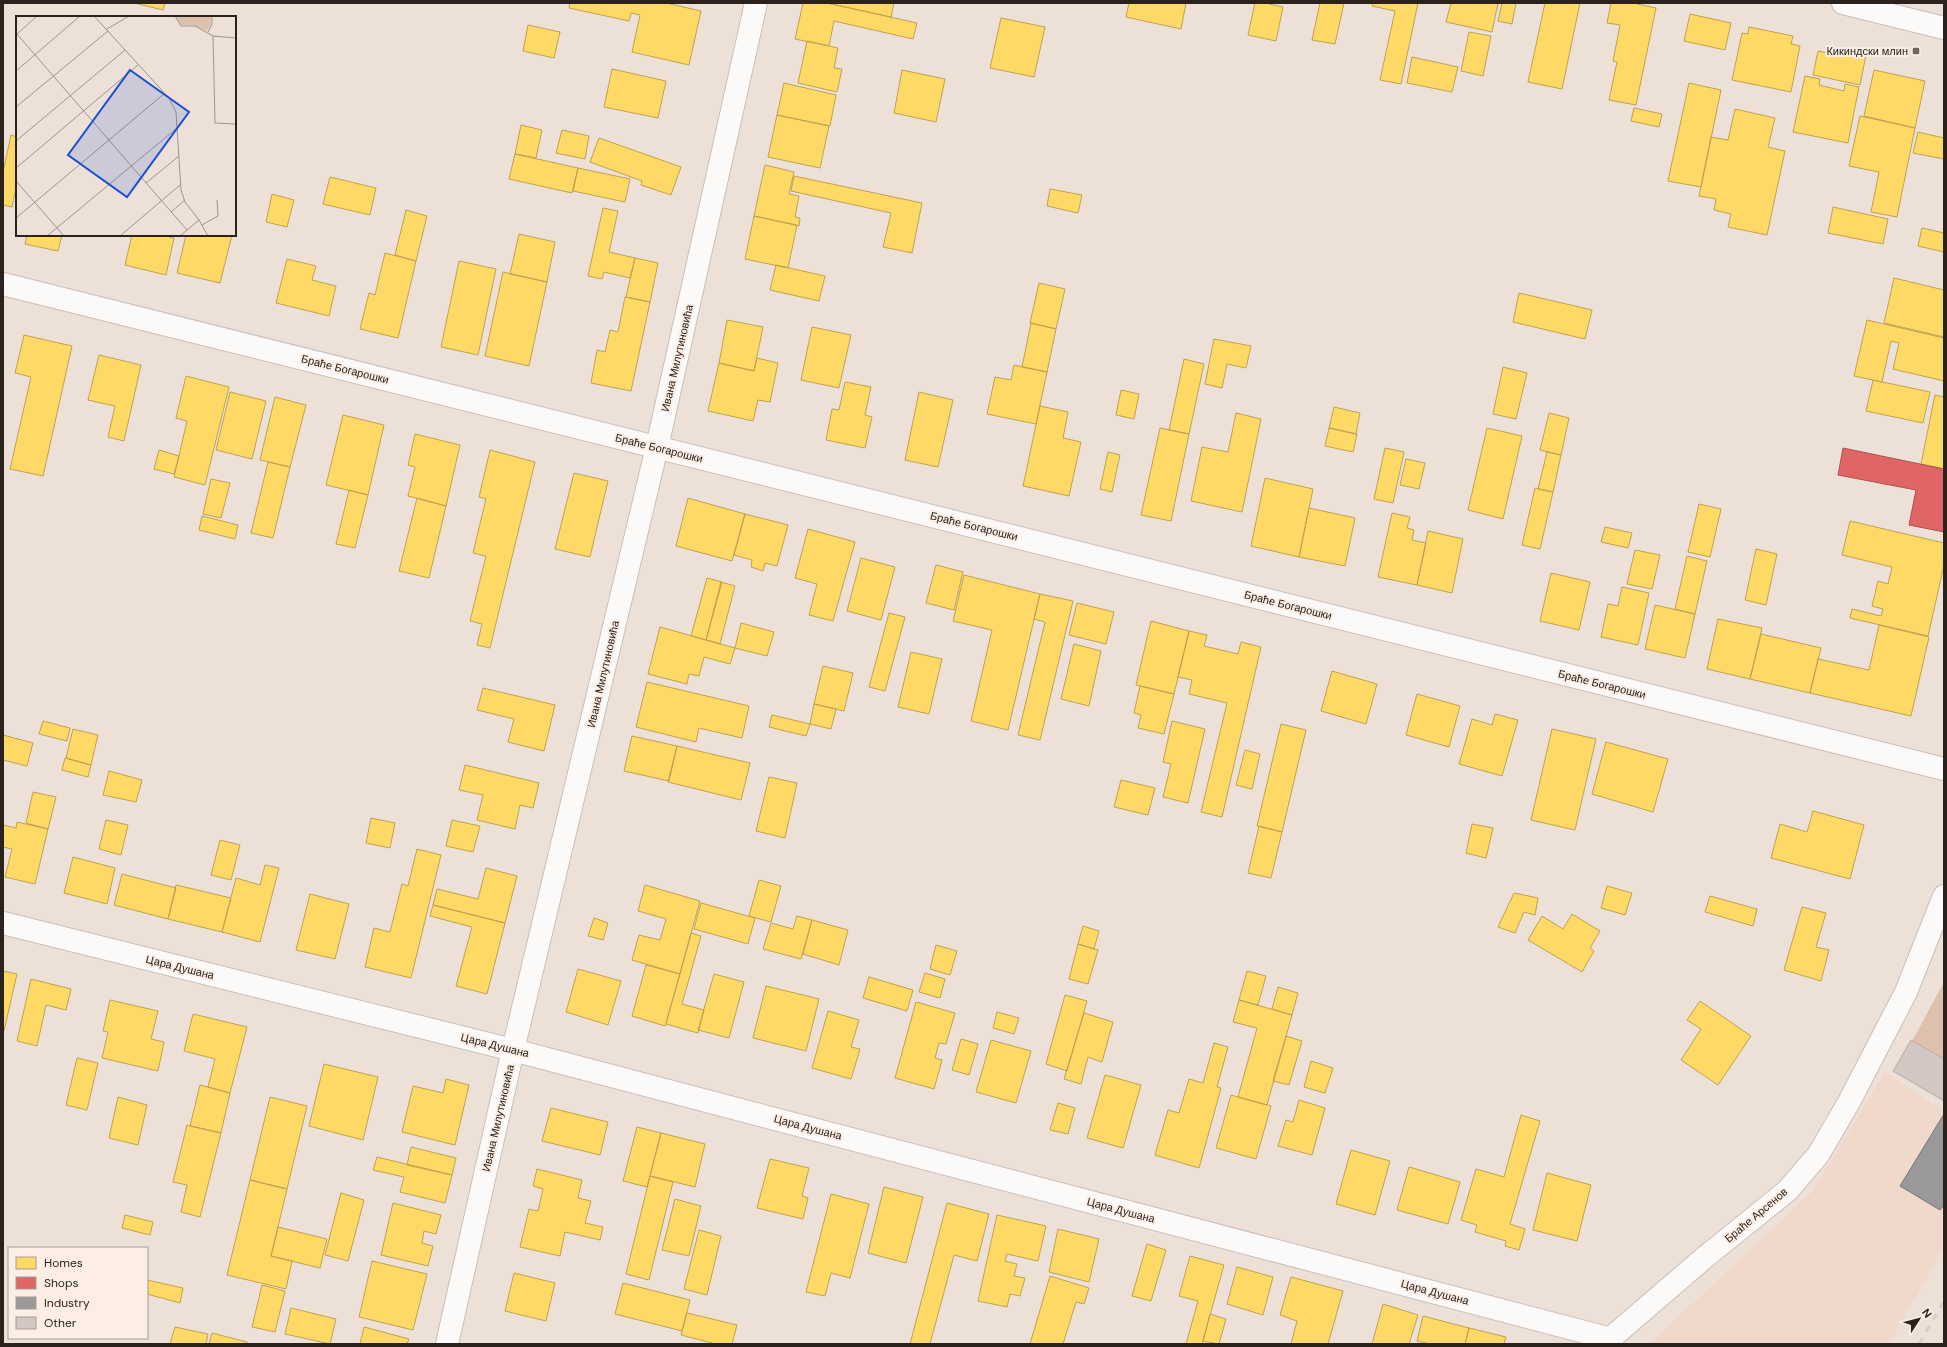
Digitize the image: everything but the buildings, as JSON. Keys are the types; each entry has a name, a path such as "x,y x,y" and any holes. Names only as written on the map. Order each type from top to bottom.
{"street":[{"name":"Ивана Милутиновића","path":"447,1344 513,1050 657,447 756,3"},
{"path":"1843,3 1944,28"},
{"name":"Браће Богарошки","path":"3,284 1944,770"},
{"name":"Браће Арсенов","path":"1608,1342 1704,1258 1787,1191 1818,1155 1849,1102 1906,992 1944,896"},
{"name":"Цара Душана","path":"3,923 513,1050 1608,1342"}],"shaded area":[{"path":"1944,982 1944,1062 1910,1045"},
{"path":"1885,1072 1944,1111 1944,1247 1889,1344 1649,1344 1812,1192"}],"railway":[{"path":"1919,1344 1944,1301"}],"place":[{"name":"Кикиндски млин","path":"1916,51"}]}
